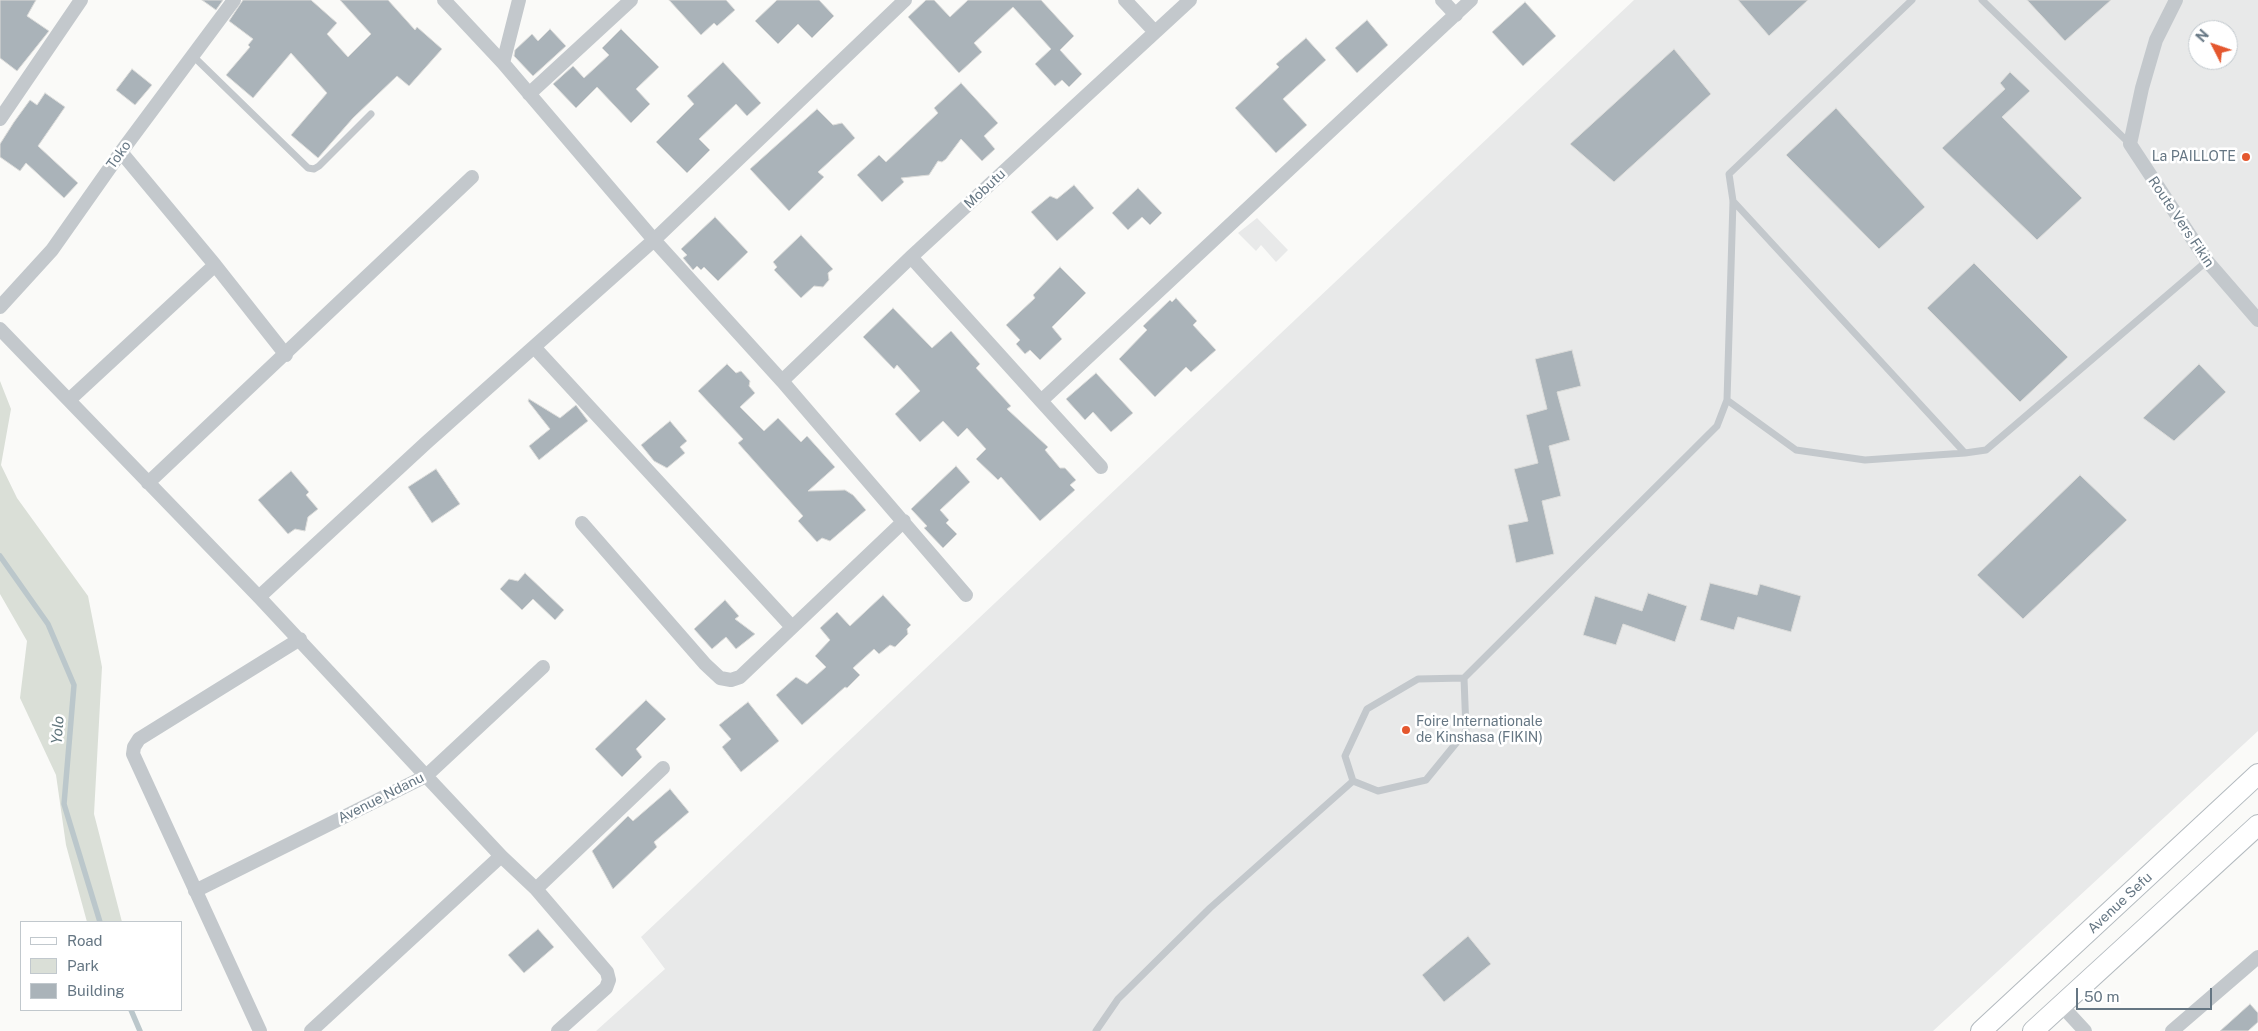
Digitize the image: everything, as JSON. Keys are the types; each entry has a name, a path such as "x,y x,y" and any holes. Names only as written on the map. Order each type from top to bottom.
{"main road":[{"name":"Avenue Sefu","path":"1982,1031 2258,774"},
{"path":"2033,1031 2258,825"}],"street":[{"path":"0,119 81,0"},
{"name":"Toko","path":"0,307 52,250 121,152 234,0"},
{"path":"444,0 503,63 654,240 782,380 966,595"},
{"path":"503,63 519,0"},
{"path":"529,94 630,0"},
{"path":"259,596 427,442 654,240 905,0"},
{"path":"1125,0 1155,32"},
{"name":"Mobutu","path":"782,380 911,257 1190,0"},
{"path":"1442,0 1456,15"},
{"path":"1041,401 1472,0"},
{"path":"2130,144 2142,88 2156,40 2176,0"},
{"name":"Route Vers Fikin","path":"2130,144 2207,262 2258,320"},
{"path":"121,152 216,265 286,355"},
{"path":"148,483 286,355 472,177"},
{"path":"911,257 1101,466"},
{"path":"69,400 216,265"},
{"path":"0,329 300,639 501,856 536,889 607,972 609,980 606,988 558,1031"},
{"path":"534,346 792,627"},
{"path":"582,523 705,664 720,678 731,680 740,677 904,521"},
{"path":"260,1031 194,891 133,754 134,747 139,739 300,639"},
{"name":"Avenue Ndanu","path":"194,891 426,776 543,667"},
{"path":"536,889 663,768"},
{"path":"310,1031 501,856"},
{"path":"2172,1031 2258,957"},
{"path":"2061,1005 2086,1031"}],"lane":[{"path":"1353,781 1346,756 1367,709 1418,679 1464,678 1717,426 1727,400 1733,200 1728,174 1912,0"},
{"path":"1982,0 2130,144"},
{"path":"192,55 308,168 314,169 319,166 371,114"},
{"path":"1733,200 1965,453"},
{"path":"1727,400 1796,450 1865,460 1986,450 2207,262"},
{"path":"1353,781 1378,791 1426,780 1466,730 1464,678"},
{"path":"1096,1031 1118,999 1210,908 1353,781"}],"shaded area":[{"name":"Foire Internationale de Kinshasa (FIKIN)","path":"1634,0 2258,0 2258,731 1933,1031 596,1031 665,969 641,937"},
{"path":"1257,218 1288,250 1276,262 1261,245 1256,251 1238,233"}],"green space":[{"path":"0,381 11,409 1,465 17,498 88,596 102,667 94,814 122,921 87,921 66,845 56,775 20,698 27,641 0,594"}],"building":[{"path":"0,0 36,0 27,16 49,31 17,71 0,58"},
{"path":"202,0 223,0 216,10"},
{"path":"243,0 311,0 337,23 327,34 348,57 371,34 340,0 388,0 415,30 417,27 442,49 409,86 397,76 353,118 318,158 291,135 327,93 291,53 253,98 226,75 250,47 248,45 253,39 229,21"},
{"path":"669,0 726,0 735,10 717,26 714,23 701,35"},
{"path":"777,0 819,0 834,16 812,38 798,24 778,44 755,21"},
{"path":"926,0 934,0 950,17 968,0 1041,0 1074,36 1060,50 1082,74 1069,87 1062,80 1055,86 1035,64 1051,49 1013,7 974,43 982,52 959,73 908,17"},
{"path":"1738,0 1808,0 1769,36"},
{"path":"2027,0 2111,0 2065,41"},
{"path":"1525,2 1556,36 1523,66 1492,32"},
{"path":"1367,20 1388,45 1357,73 1335,48"},
{"path":"550,29 566,46 533,76 514,56 515,50 532,34 538,41"},
{"path":"621,29 659,67 636,89 650,104 631,123 597,87 576,108 553,84 573,66 584,78 609,55 602,48"},
{"path":"1306,38 1326,60 1283,99 1307,125 1276,153 1235,108 1279,67 1276,64"},
{"path":"1674,49 1711,94 1614,182 1570,144"},
{"path":"723,62 761,103 747,116 736,104 699,139 710,150 687,173 656,142 694,104 687,96"},
{"path":"132,69 152,85 135,105 116,90"},
{"path":"2010,72 2030,91 2002,117 2082,198 2037,240 1942,148 2005,89 2000,83"},
{"path":"961,83 998,123 984,136 995,149 982,161 961,139 946,159 942,162 938,161 929,175 901,178 904,182 882,202 857,175 879,155 886,162 938,113 934,108"},
{"path":"45,93 65,107 38,146 78,183 64,198 26,163 20,171 0,157 0,144 14,122 30,100 37,105"},
{"path":"1836,108 1925,207 1879,249 1786,155"},
{"path":"817,109 833,125 842,123 855,138 818,172 824,177 789,211 750,169"},
{"path":"1074,185 1094,208 1057,241 1031,212 1050,196 1057,199"},
{"path":"1138,188 1162,213 1150,225 1142,217 1128,230 1112,213"},
{"path":"715,217 748,252 718,281 704,267 701,270 697,266 693,270 683,258 687,255 681,249"},
{"path":"801,235 833,269 828,273 829,280 823,287 814,286 801,298 774,270 777,267 773,262"},
{"path":"1974,263 2068,357 2020,402 1927,308"},
{"path":"1060,267 1086,293 1052,327 1062,339 1040,360 1030,350 1025,354 1016,344 1020,340 1006,325 1035,298 1033,295"},
{"path":"1176,298 1197,321 1193,325 1216,350 1191,372 1186,367 1155,397 1119,359 1147,330 1143,326 1170,300 1172,302"},
{"path":"893,308 932,348 951,331 980,364 976,368 1011,406 1007,409 1048,447 1045,450 1060,468 1065,468 1076,480 1070,485 1075,490 1040,521 1001,477 998,480 976,459 986,449 967,428 958,437 943,421 920,442 895,414 920,391 897,365 894,369 863,337"},
{"path":"1572,350 1581,386 1557,392 1570,440 1549,446 1561,496 1542,501 1554,554 1516,563 1508,525 1528,521 1514,469 1538,463 1526,415 1547,409 1535,359"},
{"path":"727,364 736,373 741,371 750,381 749,386 755,393 740,407 764,431 778,418 801,442 807,436 835,467 808,491 845,490 853,495 866,510 830,541 822,538 817,542 798,521 803,516 738,443 743,439 698,391"},
{"path":"2199,364 2226,392 2174,441 2143,418"},
{"path":"1096,373 1133,413 1111,432 1093,412 1085,420 1066,399"},
{"path":"529,399 560,418 576,405 588,421 539,460 529,446 550,429 528,401"},
{"path":"670,421 687,441 680,447 685,453 667,468 654,461 641,445"},
{"path":"956,466 970,482 940,510 949,520 946,523 957,534 943,548 924,528 927,526 911,509"},
{"path":"436,469 460,504 432,523 408,487"},
{"path":"291,471 309,492 306,495 318,509 308,517 305,531 295,529 288,534 258,500"},
{"path":"2080,475 2127,520 2023,619 1977,575"},
{"path":"525,573 564,610 555,620 533,599 522,610 500,589 509,579 518,581"},
{"path":"1710,583 1757,595 1760,584 1801,596 1791,632 1738,617 1734,630 1700,620"},
{"path":"1648,593 1687,606 1675,642 1623,624 1616,645 1583,635 1595,596 1642,611"},
{"path":"883,595 911,625 907,629 908,634 895,647 890,645 879,654 874,649 853,668 860,675 802,725 776,695 796,677 807,684 826,667 815,656 830,640 820,628 837,612 850,626"},
{"path":"725,600 739,616 735,619 755,634 736,649 726,637 712,649 694,629"},
{"path":"646,700 666,719 636,749 642,757 622,777 595,749"},
{"path":"748,702 779,741 741,772 722,747 731,739 719,725"},
{"path":"670,789 689,812 654,842 657,847 613,889 592,851 628,816 633,821"},
{"path":"538,929 554,947 524,973 508,955"},
{"path":"1468,936 1491,964 1444,1002 1422,975"},
{"path":"2250,1004 2258,1013 2258,1022 2248,1031 2220,1031"}],"waterway":[{"name":"Yolo","path":"0,556 48,624 74,685 64,804 100,921"},
{"name":"Yolo","path":"131,1011 140,1031"}],"place":[{"name":"La PAILLOTE","path":"2246,157"},
{"name":"Foire Internationale de Kinshasa (FIKIN)","path":"1406,730"}]}
